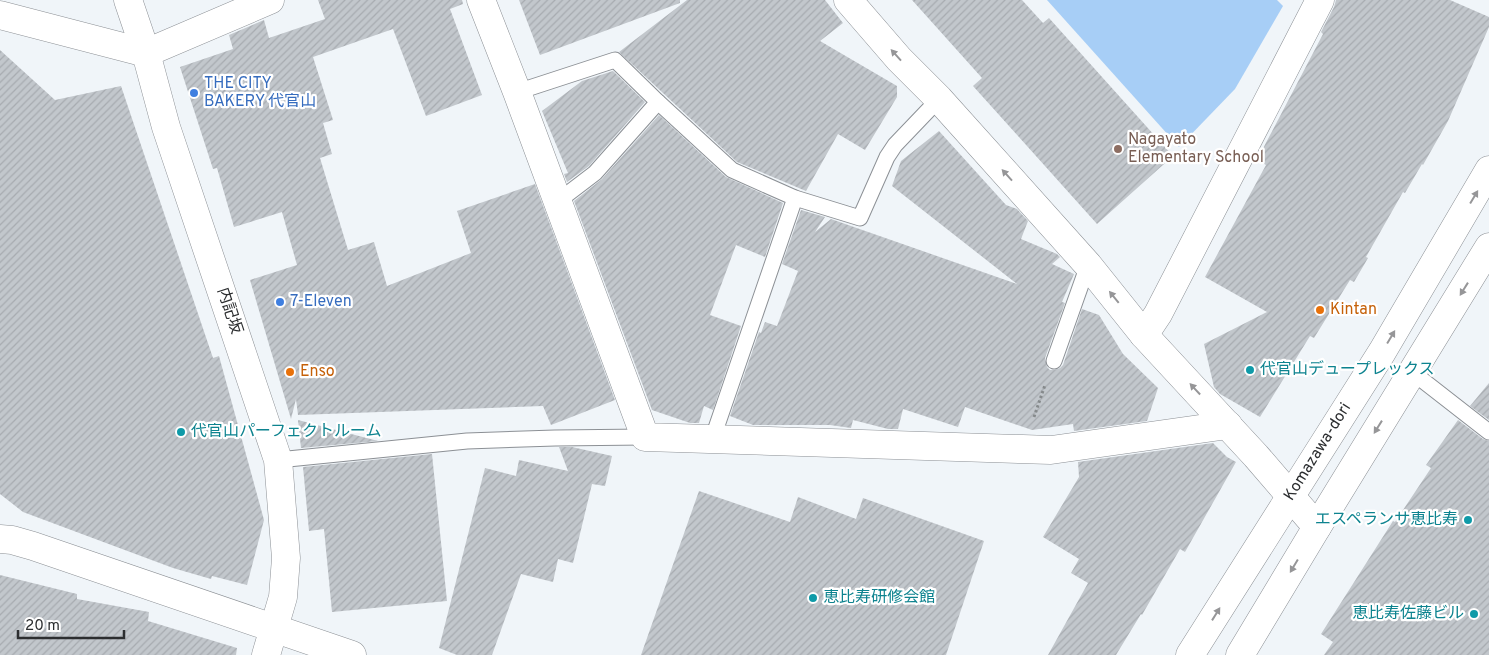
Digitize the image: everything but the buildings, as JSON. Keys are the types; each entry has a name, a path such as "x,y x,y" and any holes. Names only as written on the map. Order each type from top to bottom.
{"street":[{"name":"内記坂","path":"128,0 146,53 166,127 278,460 286,558 283,597 266,655"},
{"path":"0,15 146,53 270,0"},
{"path":"481,0 645,437 1051,450 1228,425"},
{"path":"848,0 899,59 939,99 1088,266 1144,335 1228,425 1317,527"},
{"path":"1144,335 1158,314 1320,0"},
{"name":"Komazawa-dori","path":"1190,655 1382,352 1489,170"},
{"path":"1240,655 1489,247"},
{"path":"0,539 12,540 33,546 352,655"}],"lane":[{"path":"517,92 615,60 732,170 794,198 860,218 891,151 939,99"},
{"path":"557,202 595,173 658,102"},
{"path":"712,440 794,198"},
{"path":"1054,361 1088,266"},
{"path":"1412,372 1489,432"},
{"path":"278,460 466,440 645,437"}],"path":[{"path":"1022,449 1054,361"}],"shaded area":[{"path":"1047,0 1277,0 1283,6 1235,89 1179,147"}],"place":[{"name":"THE CITY BAKERY 代官山","path":"194,93"},
{"name":"Nagayato Elementary School","path":"1118,149"},
{"name":"7-Eleven","path":"280,302"},
{"name":"Kintan","path":"1320,310"},
{"name":"代官山デュープレックス","path":"1250,370"},
{"name":"Enso","path":"290,372"},
{"name":"代官山パーフェクトルーム","path":"181,432"},
{"name":"エスペランサ恵比寿","path":"1468,520"},
{"name":"恵比寿研修会館","path":"813,598"},
{"name":"恵比寿佐藤ビル","path":"1474,614"}]}
